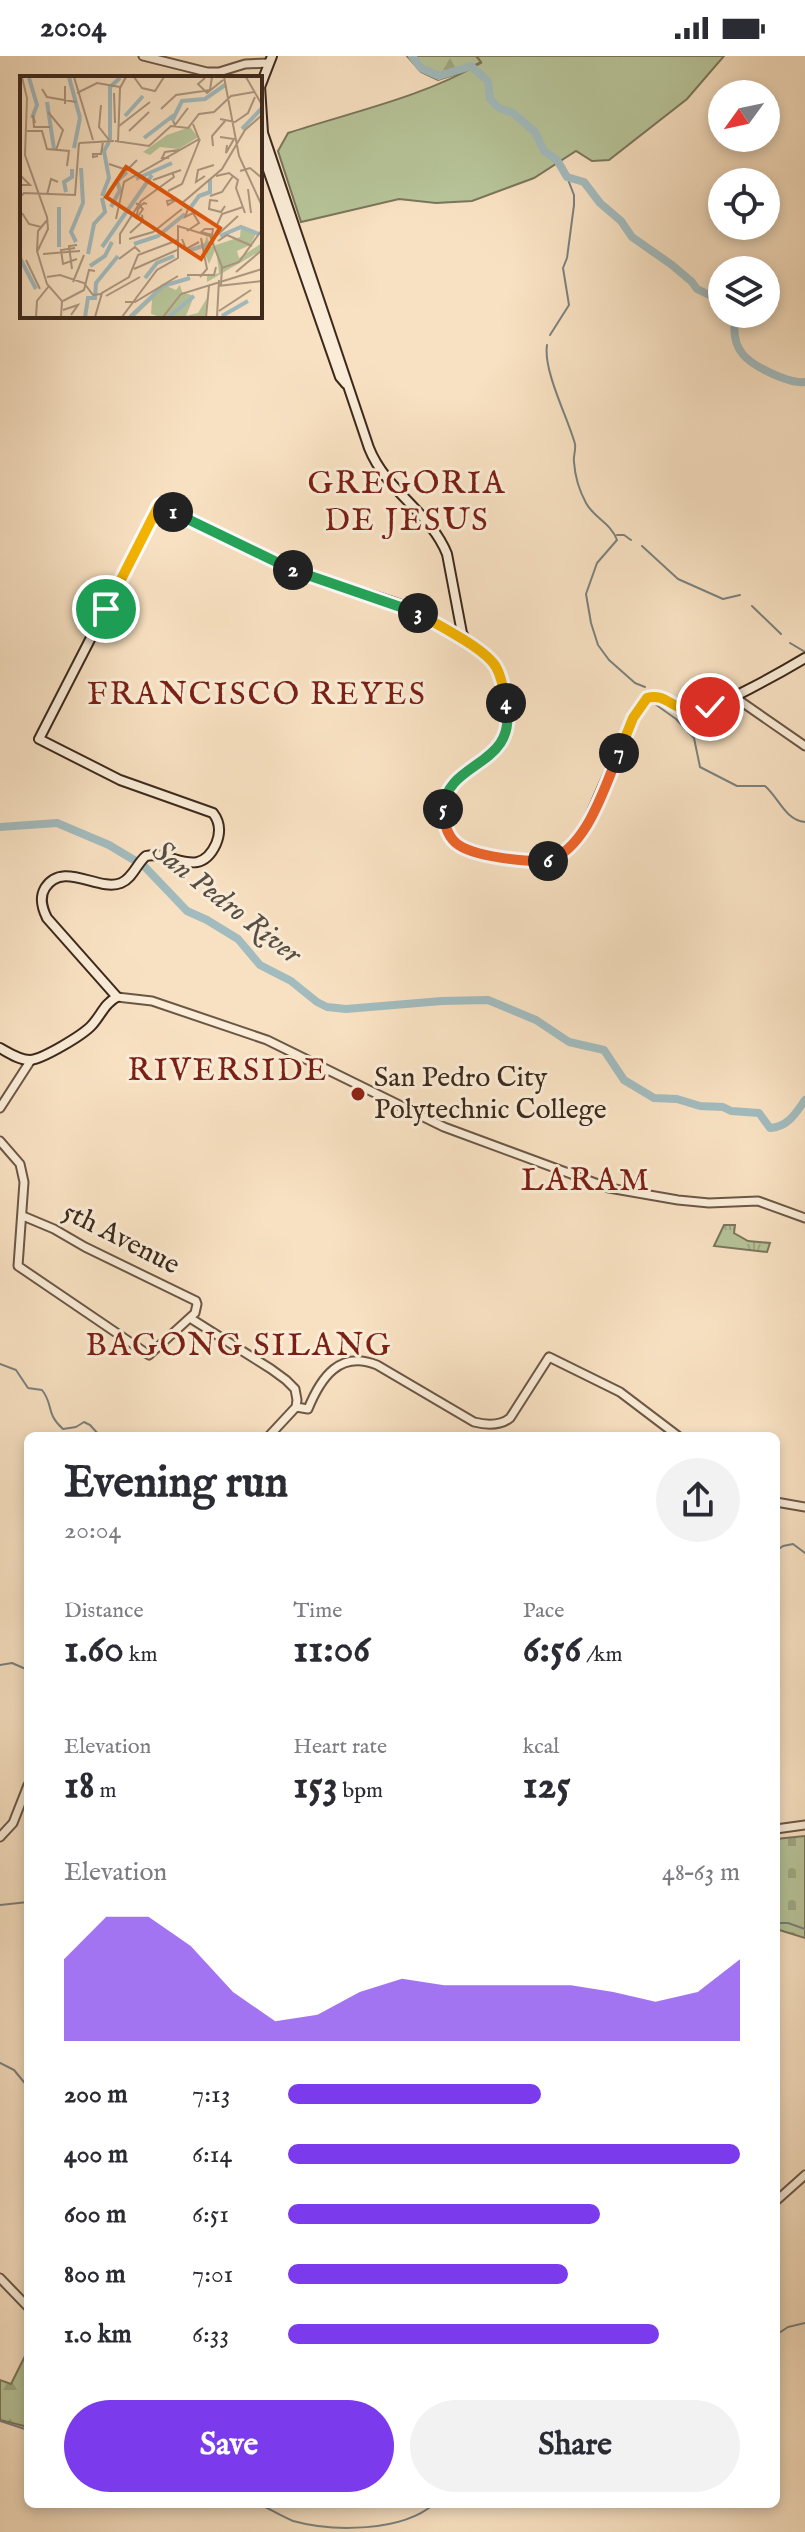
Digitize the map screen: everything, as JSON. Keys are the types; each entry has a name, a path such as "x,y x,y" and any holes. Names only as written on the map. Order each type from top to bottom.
{"main road":[{"path":"262,127 377,466 443,543 466,642"},
{"path":"262,153 340,377 349,388"},
{"path":"0,1048 31,1060 44,1056 83,1033 110,1000 117,997 47,918 42,907 42,895 47,886 58,878 70,876 118,885 150,854 191,863 204,858 218,839 216,817 205,809 112,777 39,739 159,505 298,572 413,610 492,661 498,669 509,725 498,746 454,783 444,800 443,811 449,835 456,843 474,852 535,861 551,860 564,854 582,835 633,718 644,700 657,697 694,712 733,696 804,659"},
{"path":"451,633 461,628"}],"street":[{"path":"143,56 214,72 240,65 269,63"},
{"path":"155,56 214,72"},
{"path":"733,696 805,746"},
{"path":"117,997 152,1001 267,1040 416,1115 609,1188 709,1203 758,1201 805,1218"},
{"path":"0,1108 31,1060"},
{"path":"0,1141 20,1164 23,1174 18,1266 149,1355 190,1318 286,1380 295,1389 297,1404"},
{"name":"5th Avenue","path":"23,1216 196,1301 190,1318"},
{"path":"272,1432 297,1404 311,1402 334,1368 346,1361 363,1360 377,1365 474,1422 495,1424 510,1418 549,1357 620,1392 673,1432"},
{"path":"780,1503 805,1507"},
{"path":"0,1837 13,1823 24,1795"},
{"path":"780,1828 805,1825"},
{"path":"780,2197 805,2175"},
{"path":"0,2278 24,2303"}],"green space":[{"path":"407,56 476,56 481,62 438,80 421,72"},
{"path":"477,56 724,56 687,99 609,160 592,161 576,151 534,178 472,201 436,203 399,199 301,222 278,151 288,133 435,85 481,63"},
{"path":"724,1225 735,1225 734,1233 748,1241 770,1243 767,1252 714,1246"},
{"path":"805,1836 805,1938 780,1930 780,1839"},
{"path":"24,2358 24,2426 0,2420 0,2380 11,2384"}],"waterway":[{"path":"412,56 421,68 439,76 471,66 488,81 490,99 535,132 544,151 557,160 567,177 584,182 632,237 672,265 697,289 708,294"},
{"path":"550,335 569,305 563,268 567,258 574,195 567,177"},
{"path":"734,328 738,347 750,361 792,381 805,382"},
{"path":"547,345 552,381 575,444 574,460 579,488 589,508 611,529 617,540 597,563 586,594 591,623 598,645 609,660 635,683 645,687"},
{"path":"617,535 631,540"},
{"path":"642,546 678,579 723,599 740,595"},
{"path":"752,606 781,634"},
{"path":"790,643 805,652"},
{"path":"655,704 676,719 694,738 700,767 737,786 765,786 787,813 805,822"},
{"name":"San Pedro River","path":"0,827 57,823 109,845 144,866 187,911 238,939 260,965 291,981 327,1007 346,1009 488,1000 536,1020 569,1042 604,1050 624,1080 654,1098 759,1113 770,1128 787,1122 805,1100"},
{"path":"0,1364 16,1370 28,1388 42,1390 54,1418 63,1429 84,1422 96,1432"},
{"path":"780,1548 793,1544 805,1553"},
{"path":"0,1665 12,1663 24,1668"},
{"path":"0,1905 24,1902"},
{"path":"780,1923 805,1929"},
{"path":"0,2063 14,2070 24,2082"},
{"path":"780,2332 805,2323"},
{"path":"0,2421 24,2429"},
{"path":"267,2508 293,2521 347,2528 386,2525 428,2508"}],"place":[{"name":"San Pedro City Polytechnic College","path":"358,1094"}],"district":[{"name":"GREGORIA DE JESUS","path":"407,502"},
{"name":"FRANCISCO REYES","path":"257,695"},
{"name":"RIVERSIDE","path":"228,1071"},
{"name":"LARAM","path":"586,1181"},
{"name":"BAGONG SILANG","path":"239,1346"}],"route":[{"path":"106,609 159,505 298,572 413,610 458,637 492,661 498,669 509,725 498,746 461,776 448,791 444,800 445,824 449,835 465,848 517,859 551,860 576,843 644,700 657,697 691,712 710,707"}]}
